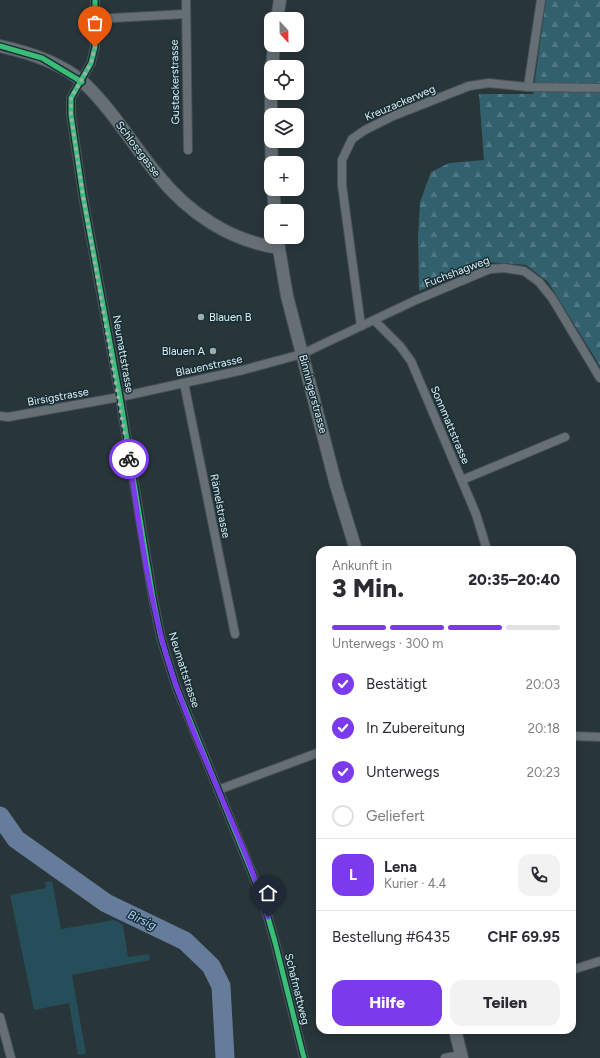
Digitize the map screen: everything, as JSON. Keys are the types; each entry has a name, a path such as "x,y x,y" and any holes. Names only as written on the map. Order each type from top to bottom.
{"main road":[{"path":"278,12 280,0"},
{"name":"Schlossgasse","path":"0,46 42,58 82,82 110,111 163,182 204,220 236,236 261,245 267,244"},
{"name":"Binningerstrasse","path":"278,244 287,296 336,486 355,546"},
{"path":"456,1034 461,1056"}],"street":[{"name":"Neumattstrasse","path":"95,0 95,47 91,63 82,82 71,98 71,115 83,196 120,397 140,528 161,638 176,686 218,790"},
{"name":"Gustackerstrasse","path":"186,0 188,150"},
{"path":"528,86 541,0"},
{"path":"95,19 185,14"},
{"name":"Kreuzackerweg","path":"361,326 342,185 342,160 352,139 365,130 393,116 469,86 489,83 528,86 600,88"},
{"name":"Fuchshagweg","path":"302,354 416,300 490,268 504,268 524,271 539,282 552,298 600,378"},
{"name":"Sonnmattstrasse","path":"374,320 400,346 411,361 462,480 480,525 486,546"},
{"name":"Blauenstrasse","path":"120,397 243,370 302,354"},
{"name":"Rämelstrasse","path":"184,383 235,634"},
{"name":"Birsigstrasse","path":"0,416 8,417 120,397"},
{"path":"462,480 565,437"},
{"path":"576,736 600,737"},
{"path":"218,790 316,753"},
{"name":"Schafmattweg","path":"218,790 263,900 304,1058"},
{"path":"576,969 600,961"},
{"path":"0,1017 11,1058"},
{"path":"445,1058 461,1056"}],"green space":[{"path":"546,0 600,0 600,366 548,282 526,265 488,262 419,291 418,237 420,202 431,172 449,163 484,160 479,94 533,94"}],"shaded area":[{"path":"52,881 61,929 114,920 123,925 128,957 149,954 150,960 72,975 86,1054 78,1055 69,1003 34,1010 10,895 46,888 45,882"}],"waterway":[{"name":"Birsig","path":"0,816 16,839 106,903 185,941 211,966 221,986 225,1058"}],"cycle path":[{"path":"95,0 95,47 91,63 71,98 71,115 83,196 120,397 153,598 161,638 176,686 263,900 304,1058"},
{"path":"0,46 42,58 82,82"}],"way so far":[{"path":"95,47 91,63 82,82 71,98 71,115 83,196 120,397 129,459"}],"place":[{"name":"Blauen B","path":"201,317"},
{"name":"Blauen A","path":"213,351"}],"route":[{"path":"129,459 140,528 161,638 176,686 196,739 263,900 268,917"}]}
